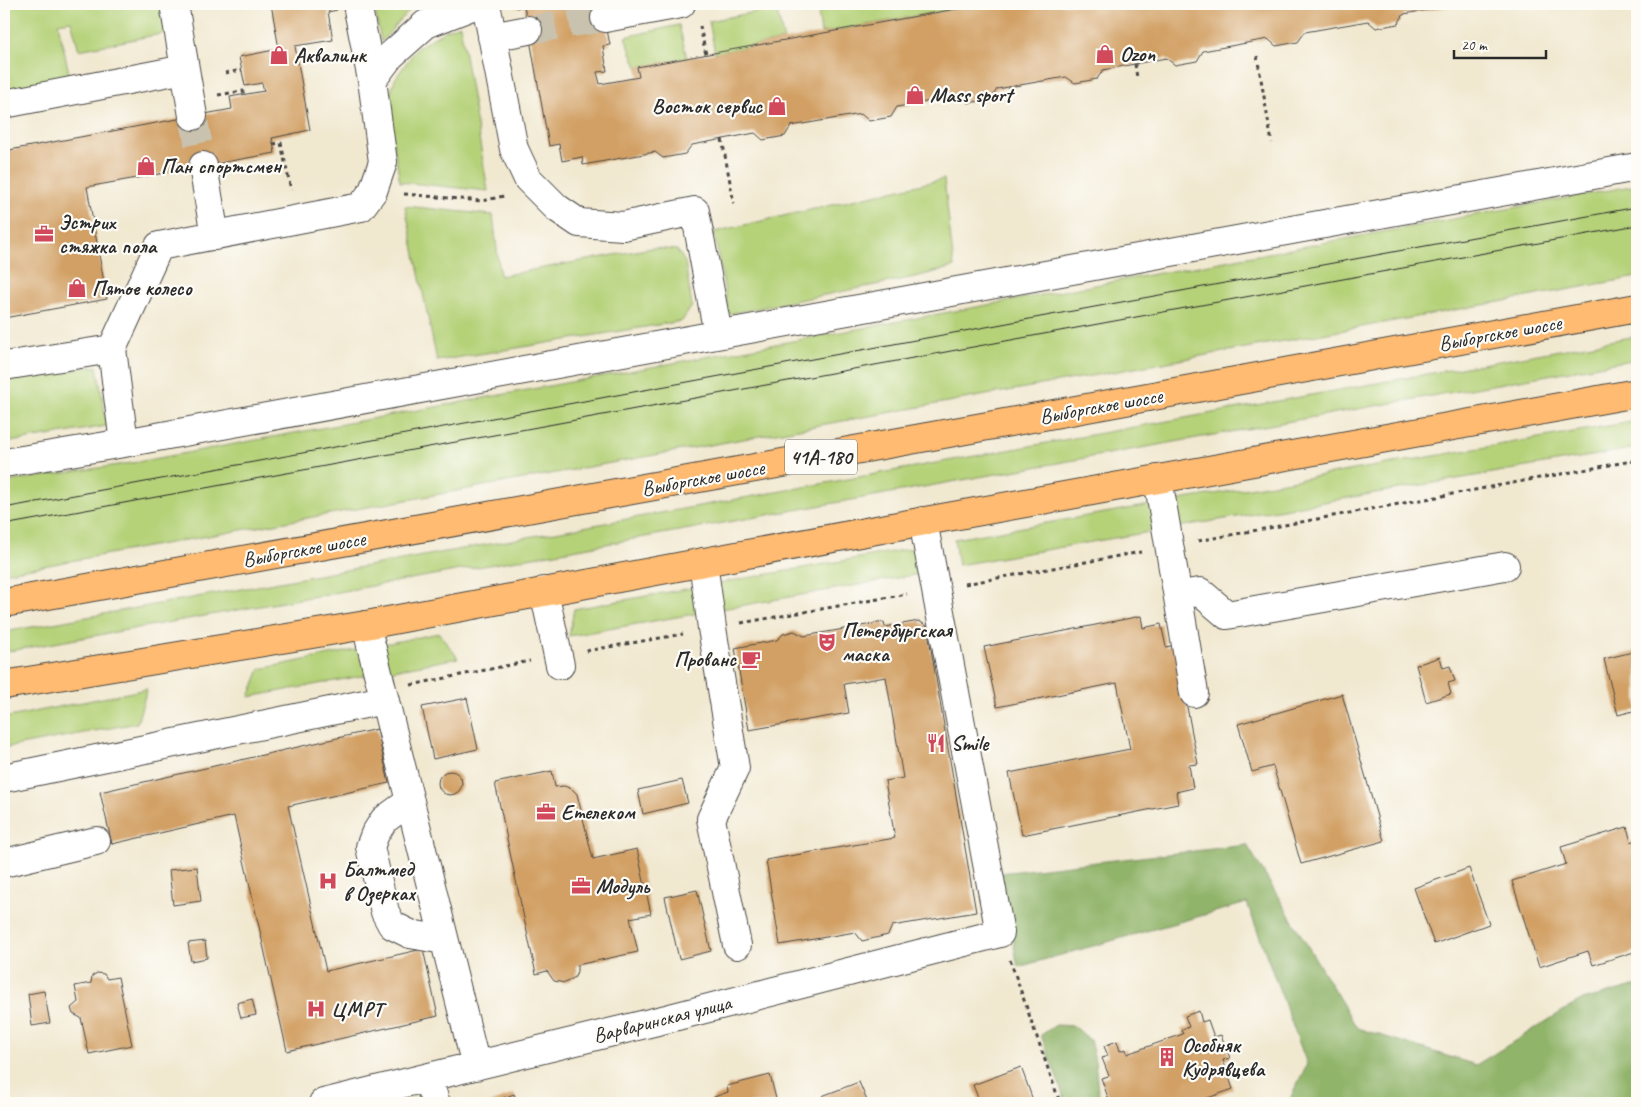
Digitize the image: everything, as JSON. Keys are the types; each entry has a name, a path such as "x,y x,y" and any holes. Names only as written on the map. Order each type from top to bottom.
{"main road":[{"name":"Выборгское шоссе","path":"4,603 1009,423 1637,308"},
{"path":"4,685 366,625 923,521 1637,393"}],"street":[{"path":"174,4 193,116"},
{"path":"124,443 112,350 159,246 361,208 373,191 383,162 372,80 357,4"},
{"path":"372,80 390,56 426,24 477,4"},
{"path":"486,4 514,149 528,179 557,208 579,223 623,226 695,211 718,334"},
{"path":"605,18 653,6 690,12"},
{"path":"492,37 528,30"},
{"path":"4,104 185,69"},
{"path":"203,166 215,236"},
{"path":"4,463 124,443 1637,167"},
{"path":"4,366 112,350"},
{"path":"1158,479 1194,693"},
{"path":"923,521 1000,933"},
{"path":"703,562 735,768 711,819 737,945"},
{"path":"1178,596 1200,592 1227,615 1505,566"},
{"path":"544,592 559,660"},
{"path":"366,625 476,1066"},
{"path":"4,778 383,695"},
{"path":"410,801 384,820 375,834 370,847 385,912 392,925 410,934 444,940"},
{"path":"4,863 96,841"},
{"name":"Варваринская улица","path":"323,1103 431,1091 476,1066 1000,933"}],"path":[{"path":"690,12 706,55"},
{"path":"1257,56 1272,143"},
{"path":"1135,64 1137,78"},
{"path":"225,73 242,70"},
{"path":"217,95 243,91 244,95"},
{"path":"722,139 734,204"},
{"path":"273,144 281,143 297,220"},
{"path":"373,191 482,201 537,188"},
{"path":"383,695 712,628 935,590 1637,460"},
{"path":"1000,933 1060,1103"}],"green space":[{"path":"4,4 160,4 166,33 79,50 71,21 58,23 70,78 4,90"},
{"path":"374,4 418,4 414,5 381,42"},
{"path":"817,4 983,4 821,33"},
{"path":"776,8 784,40 715,53 709,21"},
{"path":"460,25 488,191 400,182 387,105 395,79 417,48 446,30"},
{"path":"679,25 687,58 637,67 625,37"},
{"path":"944,179 954,267 915,277 729,314 714,232"},
{"path":"1637,185 1637,277 4,573 4,482 132,463"},
{"path":"405,206 493,215 500,276 652,248 677,250 685,262 692,306 682,321 437,361"},
{"path":"1637,336 1637,359 4,652 4,632"},
{"path":"97,366 107,426 4,443 4,381"},
{"path":"1637,421 1637,448 958,565 954,539"},
{"path":"914,548 920,574 569,636 574,609"},
{"path":"439,633 458,658 249,697 260,669"},
{"path":"147,689 137,723 4,748 4,718"},
{"path":"1247,845 1357,1028 1476,1065 1579,1001 1637,985 1637,1103 1288,1103 1307,1064 1247,903 1018,967 1000,873"},
{"path":"1056,1025 1074,1026 1090,1040 1095,1060 1098,1092 1103,1103 1066,1103 1041,1035"}],"building":[{"path":"271,4 336,4 337,10 328,12 333,40 295,46 310,130 272,138 275,153 87,187 107,299 4,318 4,151 232,109 230,97 264,91 262,83 245,86 239,57 279,49"},
{"path":"515,4 602,4 610,45 603,46 607,71 597,72 600,84 639,77 637,67 983,4 1457,5 1404,14 1398,24 1376,28 1368,21 1305,32 1298,42 1276,46 1268,39 1203,51 1197,61 1175,65 1166,58 1103,70 1097,79 1075,83 1066,77 997,89 991,99 968,103 960,96 897,107 891,117 869,121 861,114 791,126 785,136 763,140 755,133 692,145 685,154 663,158 655,152 583,165 582,157 562,161 559,144 549,146 524,6 516,8"},
{"path":"1477,4 1503,4 1503,5 1482,8"},
{"path":"1141,616 1143,628 1161,624 1166,647 1175,645 1198,764 1189,765 1193,788 1176,792 1178,804 1022,835 1009,773 1130,749 1117,683 997,707 984,647"},
{"path":"919,621 927,626 976,912 892,926 888,935 862,941 855,932 780,945 766,860 895,838 885,781 903,778 886,677 844,684 849,713 749,730 735,648 777,640 783,634 794,631 804,636 884,622 885,627"},
{"path":"1637,651 1637,710 1618,715 1604,659"},
{"path":"1440,657 1443,668 1450,666 1455,681 1448,683 1451,694 1426,702 1416,665"},
{"path":"1342,694 1384,841 1301,864 1273,766 1252,772 1238,724"},
{"path":"467,698 478,749 433,759 422,707"},
{"path":"377,729 389,783 288,806 326,971 423,949 438,1016 287,1051 234,816 112,844 100,792"},
{"path":"450,771 459,774 462,783 459,792 450,795 441,792 438,783 441,774"},
{"name":"Модуль","path":"552,771 555,787 564,786 572,789 577,794 593,859 637,849 651,914 630,918 638,952 577,965 575,977 565,983 554,981 547,971 536,974 495,783"},
{"path":"682,780 688,803 643,814 638,790"},
{"path":"1627,827 1631,842 1637,840 1637,951 1593,965 1588,951 1539,967 1512,881 1566,864 1561,847"},
{"path":"197,867 201,901 173,905 169,870"},
{"path":"1469,868 1489,924 1434,944 1414,888"},
{"path":"697,890 711,951 679,959 665,897"},
{"path":"205,941 207,958 191,961 188,943"},
{"path":"97,973 104,974 107,979 118,977 132,1045 89,1054 81,1018 73,1014 71,1008 78,1002 75,986 91,983 92,976"},
{"path":"44,991 50,1023 32,1026 28,994"},
{"path":"252,999 256,1015 241,1018 237,1003"},
{"name":"Особняк Кудрявцева","path":"1199,1011 1202,1022 1208,1020 1214,1037 1221,1035 1230,1058 1223,1060 1233,1089 1202,1100 1202,1103 1110,1103 1101,1078 1109,1076 1102,1058 1108,1056 1104,1046 1117,1041 1120,1051 1126,1049 1127,1054 1183,1034 1181,1029 1189,1027 1185,1016"},
{"path":"1021,1067 1034,1103 980,1103 973,1085"},
{"path":"770,1075 777,1103 709,1103 714,1097 728,1092 727,1086"},
{"path":"859,1082 868,1103 825,1103 822,1096"},
{"path":"514,1094 518,1103 489,1103"}],"tunnel":[{"path":"528,30 605,18"},
{"path":"193,116 203,166"}],"tram line":[{"path":"4,508 1637,207"},
{"path":"4,525 1637,225"}],"place":[{"name":"Ozon","path":"1105,54"},
{"name":"Аквалинк","path":"279,55"},
{"name":"Mass sport","path":"915,95"},
{"name":"Восток сервис","path":"777,106"},
{"name":"Пан спортсмен","path":"146,166"},
{"name":"Эстрих стяжка пола","path":"44,234"},
{"name":"Пятое колесо","path":"77,288"},
{"name":"Петербургская маска","path":"827,642"},
{"name":"Прованс","path":"751,659"},
{"name":"Smile","path":"936,743"},
{"name":"Етелеком","path":"546,812"},
{"name":"Балтмед в Озерках","path":"328,881"},
{"name":"Модуль","path":"581,886"},
{"name":"ЦМРТ","path":"316,1009"},
{"name":"Особняк Кудрявцева","path":"1167,1057"}]}
